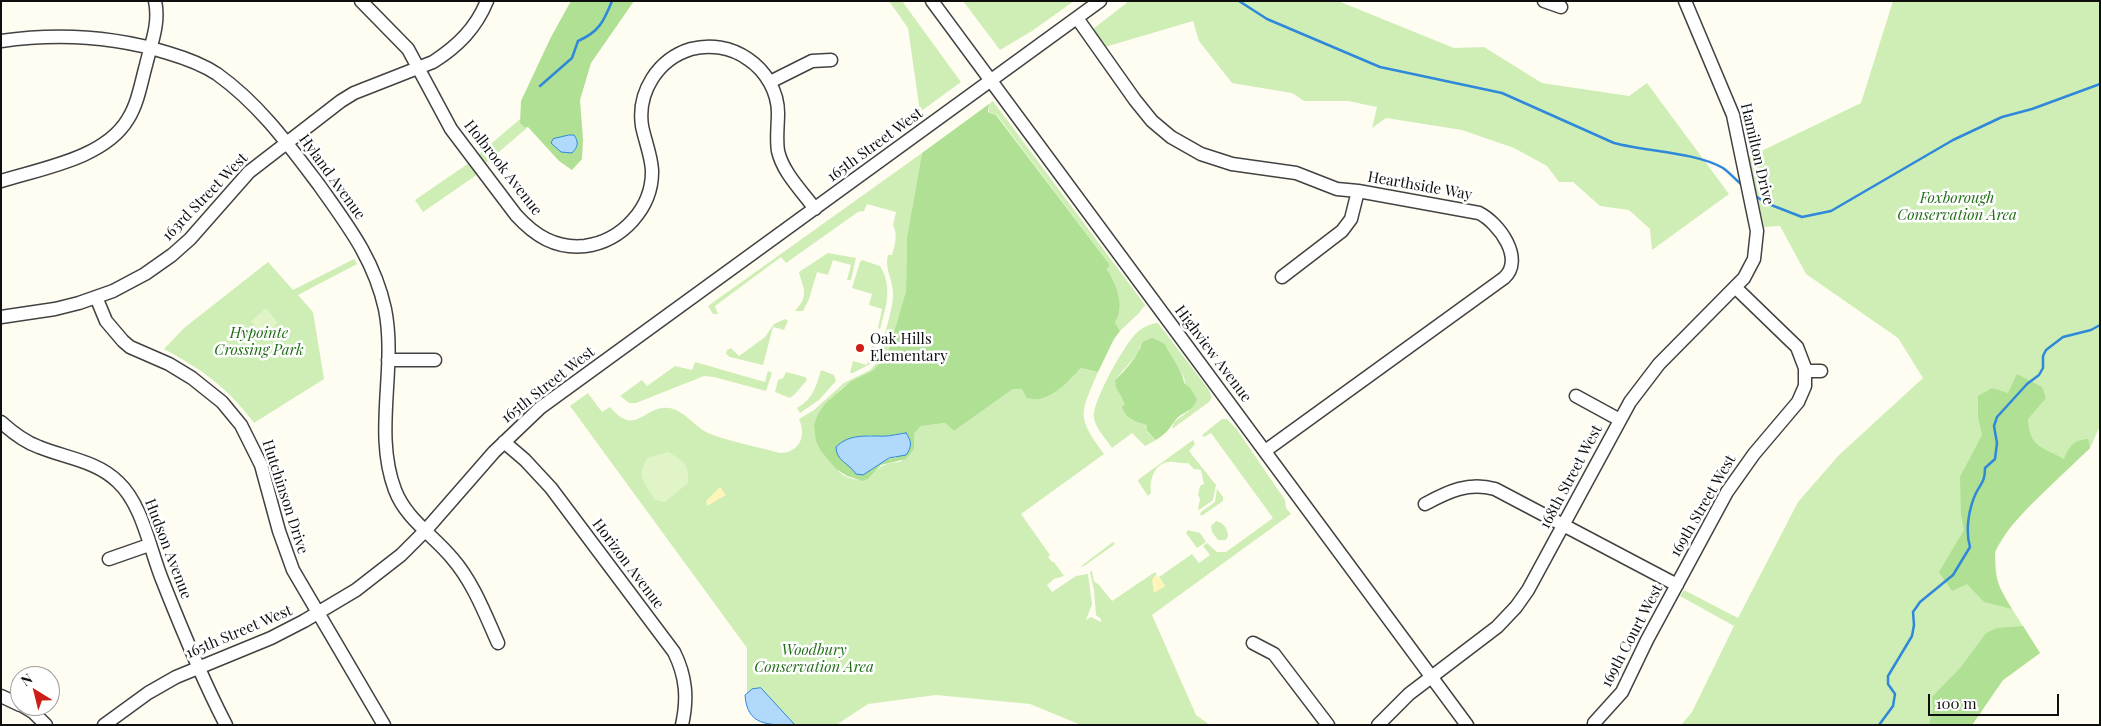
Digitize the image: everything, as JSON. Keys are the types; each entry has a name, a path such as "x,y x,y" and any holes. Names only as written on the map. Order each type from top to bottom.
{"street":[{"path":"1,181 87,154 109,142 124,126 133,110 156,26 155,1"},
{"name":"Holbrook Avenue","path":"361,1 400,39 419,68 437,107 451,129 516,215 542,239 579,246 599,243 614,236 632,222 642,208 650,188 652,170 643,128 642,109 648,85 663,65 684,51 696,48 720,47 743,55 754,62 770,82 777,107 778,152 790,177 815,208"},
{"name":"163rd Street West","path":"1,317 55,310 96,297 136,279 172,255 205,223 240,180 286,142 354,93 434,62 456,46 474,26 487,1"},
{"name":"Highview Avenue","path":"932,1 1467,725"},
{"name":"165th Street West","path":"104,725 155,689 198,666 271,638 318,614 377,574 425,531 504,442 540,408 1100,1"},
{"path":"1544,1 1561,7"},
{"name":"Hamilton Drive","path":"1685,1 1733,115 1756,223 1757,240 1754,259 1744,278 1736,288"},
{"name":"Hearthside Way","path":"1077,18 1135,100 1164,131 1186,146 1216,160 1296,173 1338,189 1472,211 1484,216 1508,245 1512,254 1512,267 1504,278 1265,451"},
{"name":"Hyland Avenue","path":"1,41 78,37 125,41 192,60 217,74 255,106 286,142 357,237 373,269 386,319 388,360 386,442 388,466 396,492 404,507 452,558 468,579 498,643"},
{"path":"770,82 812,61 831,60"},
{"path":"1282,277 1342,232 1351,219 1358,191"},
{"path":"1736,288 1793,343 1801,356 1805,371 1821,371"},
{"name":"168th Street West","path":"1378,725 1409,694 1497,627 1516,607 1528,590 1630,402 1659,364 1736,288"},
{"name":"Hutchinson Drive","path":"96,297 106,321 123,342 130,348 169,364 192,378 222,402 241,425 261,465 289,560 318,614 384,725"},
{"path":"388,360 435,360"},
{"name":"169th Street West","path":"1677,585 1726,492 1738,474 1798,402 1805,386 1805,371"},
{"path":"1576,396 1620,420"},
{"name":"Hudson Avenue","path":"1,422 32,444 84,462 112,477 125,490 136,508 198,666 226,725"},
{"name":"Horizon Avenue","path":"504,442 525,460 551,488 674,652 682,669 686,687 686,706 682,725"},
{"path":"1425,504 1456,488 1485,487 1506,494 1677,585"},
{"path":"109,559 149,545"},
{"name":"169th Court West","path":"1594,723 1612,706 1622,692 1647,640 1677,585"},
{"path":"1253,643 1274,654 1328,725"},
{"path":"37,716 46,725"}],"green space":[{"path":"571,1 634,1 591,63 580,100 583,139 582,159 572,170 559,161 528,127 524,127 520,123 521,101 551,37"},
{"path":"889,1 902,1 961,82 920,112 908,28"},
{"path":"963,1 1074,1 1032,31 1000,50"},
{"path":"1129,1 1338,1 1454,48 1484,47 1542,83 1629,96 1647,83 1729,194 1652,250 1650,229 1629,210 1600,206 1573,182 1559,182 1547,166 1514,148 1462,130 1386,118 1372,128 1377,107 1348,101 1304,101 1292,93 1232,83 1199,41 1193,21 1105,47 1093,29"},
{"name":"Foxborough Conservation Area","path":"1893,1 2100,1 2100,426 2090,448 2013,522 1995,552 1997,585 2040,653 2002,681 1972,725 1681,725 1692,712 1734,626 1680,596 1684,590 1738,618 1798,502 1839,455 1923,378 1898,338 1806,274 1780,226 1764,227 1749,157 1861,103"},
{"path":"993,101 1145,305 1120,331 1115,322 1120,309 1120,302 1114,281 1107,269 1110,265 997,115 989,112 989,104"},
{"path":"989,104 988,112 996,115 1110,265 1107,269 1114,281 1120,302 1120,309 1115,322 1120,331 1114,339 1098,372 1081,368 1051,395 1039,399 1027,398 1022,389 1013,389 954,431 945,423 921,426 914,434 914,449 906,459 881,465 869,478 863,481 847,476 836,469 821,451 816,441 814,425 818,414 826,403 851,381 872,371 881,362 889,349 906,291 907,237 922,153","holes":["906,433 896,458 885,460 861,474 856,474 849,465 869,435 878,437"]},
{"path":"520,119 520,123 528,127 486,163 479,154"},
{"name":"Woodbury Conservation Area","path":"922,153 907,237 906,291 889,349 881,362 872,371 851,381 818,414 832,462 844,475 853,479 869,478 883,466 900,462 914,449 914,434 921,426 945,423 954,431 1013,389 1069,381 1081,368 1098,372 1087,397 1084,414 1089,431 1104,454 1021,514 1050,555 1048,557 1064,576 1054,579 1047,585 1052,592 1076,576 1088,574 1092,604 1086,620 1091,617 1101,622 1101,619 1096,615 1090,572 1092,571 1094,581 1112,601 1155,572 1157,575 1154,576 1154,592 1165,586 1159,577 1192,554 1199,563 1210,555 1203,546 1207,543 1217,552 1226,552 1273,518 1211,433 1204,437 1202,435 1222,419 1227,419 1236,428 1285,500 1286,508 1291,514 1152,615 1196,715 1210,725 1081,725 1030,704 936,695 868,704 836,725 771,725 747,700 747,648 570,406 588,393 602,412 610,407 619,416 627,420 640,418 660,408 669,408 680,412 703,430 716,436 780,453 792,450 802,437 799,419 814,410 844,383 870,370 875,365 893,300 893,288 887,260 888,255 892,255 895,243 896,236 893,225 896,212 867,204 864,211 858,212 786,263 781,257 715,306 718,314 713,314 708,306"},
{"path":"469,163 478,174 423,212 415,200"},
{"path":"828,253 856,258 851,280 847,280 851,265 833,260 828,275 817,272 809,299 803,311 795,311 804,296 799,272"},
{"name":"Hypointe Crossing Park","path":"354,259 357,264 298,295 313,312 324,379 254,423 234,399 214,380 164,349 184,328 268,262 293,290"},
{"path":"862,260 880,266 884,274 887,297 880,329 878,328 882,309 869,305 872,294 852,288"},
{"path":"266,308 278,323 262,335 251,321"},
{"path":"785,319 788,321 784,330 773,327 763,365 730,357 726,354 727,350 731,348 739,356 765,337 774,324"},
{"path":"1158,323 1209,390 1212,398 1172,429 1174,422 1189,411 1184,377 1170,356 1165,344 1140,346 1138,353 1115,380 1121,397 1147,425 1147,432 1156,440 1145,446 1132,433 1112,448 1095,422 1094,411 1097,401 1121,354 1132,338 1148,325"},
{"path":"1153,338 1165,344 1182,374 1184,383 1190,388 1197,399 1193,407 1180,416 1156,440 1147,431 1147,425 1128,417 1123,411 1122,407 1125,404 1116,387 1115,380 1133,360 1143,342"},
{"path":"872,346 876,347 870,364 850,373 853,361 867,365"},
{"path":"695,362 765,382 768,371 772,373 766,391 704,376 636,403 629,403 620,396 642,380 647,386 675,366 692,370"},
{"path":"821,370 834,375 836,381 819,400 800,413 797,408 810,397"},
{"path":"786,372 805,377 807,380 790,398 775,392 778,380 783,378"},
{"path":"2017,374 2042,387 2046,398 2028,419 2029,429 2034,441 2044,449 2064,459 2070,448 2079,441 2088,439 2090,448 2020,516 1999,545 1995,555 1997,577 2012,609 1984,602 1967,584 1952,591 1939,572 1964,530 1961,515 1960,477 1982,435 1978,417 1978,396 1992,388 2008,393"},
{"path":"1193,440 1195,444 1189,451 1216,485 1213,500 1199,510 1200,499 1198,495 1200,486 1204,484 1201,470 1194,469 1188,463 1173,462 1163,463 1156,470 1152,478 1151,493 1148,496 1138,481 1139,479"},
{"path":"668,452 687,467 688,483 665,502 655,500 643,480 642,470 647,458"},
{"path":"1217,489 1223,497 1223,501 1203,515 1200,515 1201,512 1215,502"},
{"path":"1216,521 1223,524 1226,528 1228,536 1226,540 1218,540 1212,532 1211,526"},
{"path":"1188,530 1200,533 1206,542 1197,548 1186,533"},
{"path":"1113,542 1115,544 1080,567"},
{"path":"2023,626 2040,653 2003,680 1972,725 1929,725 1933,709 1932,697 1961,667 1986,633 1997,628"}],"sand":[{"path":"720,487 726,495 707,506 706,501"},
{"path":"1157,575 1165,586 1154,593 1152,579"}],"water":[{"path":"574,135 577,140 577,147 572,153 561,152 551,143 553,139"},
{"path":"906,433 911,444 906,455 889,458 863,475 856,474 838,456 836,447 850,438"},
{"path":"761,688 795,725 768,724 761,722 750,713 745,695 752,689"}],"waterway":[{"path":"540,86 572,58 578,41 596,30 612,1"},
{"path":"1239,1 1267,19 1380,67 1502,93 1614,143 1685,155 1712,163 1723,168 1743,186"},
{"path":"1757,197 1766,203 1802,217 1831,211 1953,140 2002,117 2032,109 2100,84"},
{"path":"1879,725 1893,706 1895,694 1888,684 1888,676 1912,636 1914,625 1913,612 1920,602 1953,575 1970,547 1968,526 1971,505 1984,479 1985,468 1995,459 1997,443 1994,426 1997,417 2027,384 2039,375 2043,368 2043,356 2046,350 2063,337 2091,330 2100,325"}],"place":[{"name":"Oak Hills Elementary","path":"860,348"}]}
